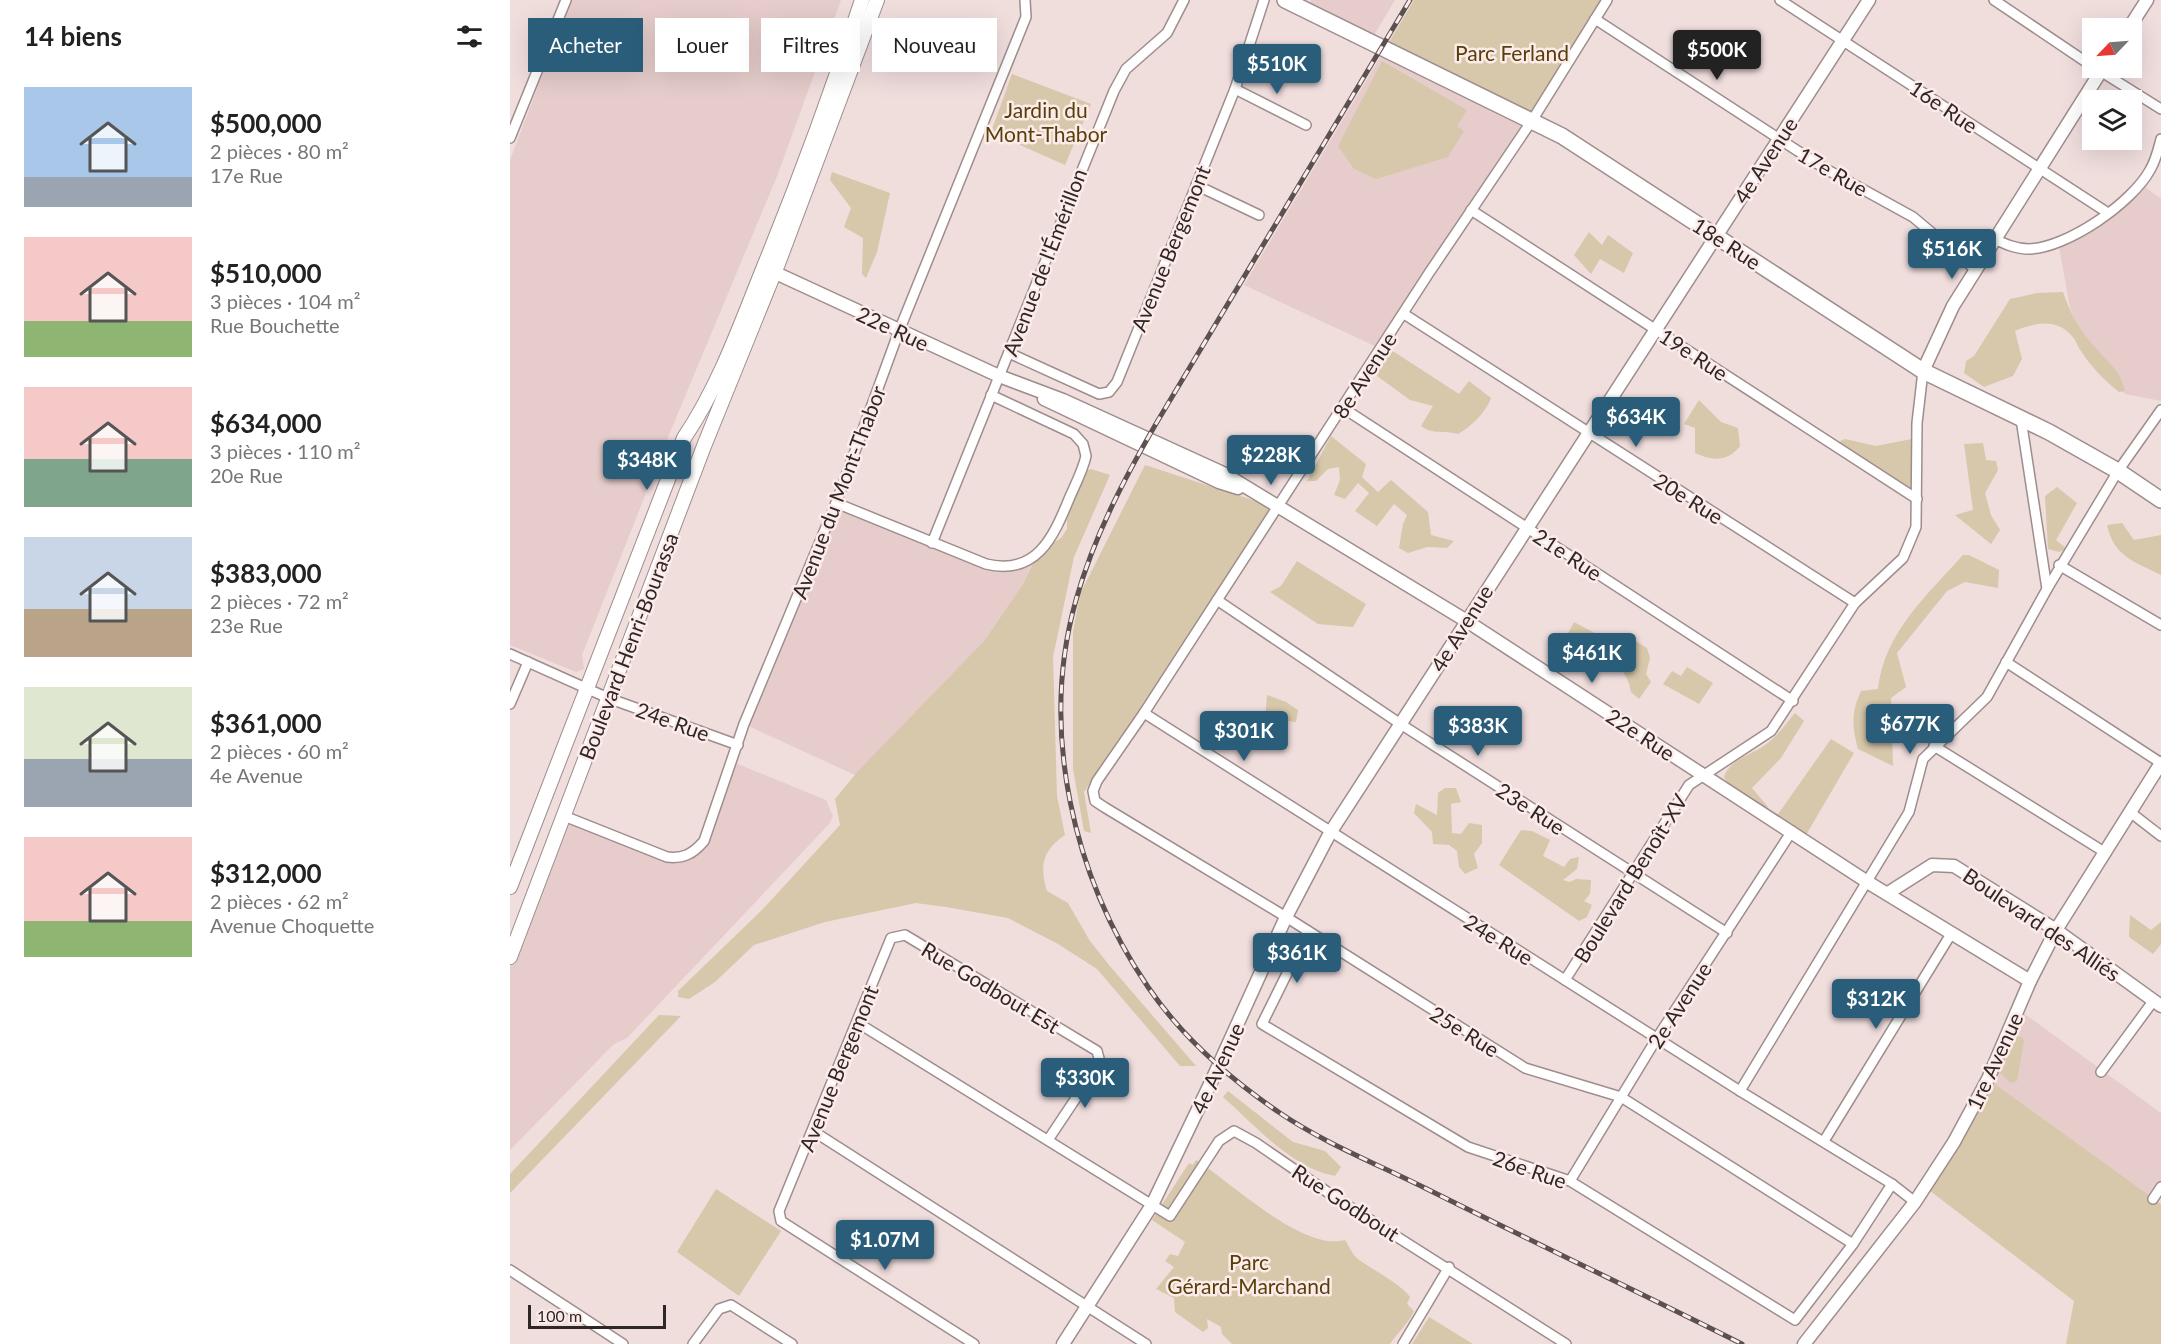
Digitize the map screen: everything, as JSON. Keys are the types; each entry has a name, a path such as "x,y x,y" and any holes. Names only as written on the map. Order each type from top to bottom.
{"main road":[{"name":"Boulevard Henri-Bourassa","path":"510,957 769,270 862,0"},
{"name":"Boulevard Henri-Bourassa","path":"510,886 684,438 706,401 769,270 877,0"},
{"name":"18e Rue","path":"1285,0 1533,119 1923,371 2021,419 2118,471 2161,500"}],"street":[{"name":"Avenue du Mont-Thabor","path":"564,816 667,857 677,858 689,855 704,841 738,745 836,503 899,331 1026,18 1025,0"},
{"name":"Avenue de l'Émérillon","path":"932,543 1009,354 1092,140 1114,91 1126,69 1167,33 1184,0"},
{"name":"Avenue Bergemont","path":"1009,354 1099,394 1109,392 1117,382 1235,89 1264,0"},
{"name":"8e Avenue","path":"1093,791 1097,781 1144,713 1277,506 1533,119 1607,0"},
{"name":"16e Rue","path":"1780,0 2108,213"},
{"name":"4e Avenue","path":"1063,1344 1152,1205 1210,1086 1286,917 1330,833 1402,725 1586,433 1869,0"},
{"path":"1994,0 2082,58"},
{"path":"2135,18 2147,0"},
{"path":"510,138 563,1"},
{"name":"17e Rue","path":"1595,19 1824,168 1913,217 1976,270"},
{"name":"Boulevard Benoît-XV","path":"1565,980 1689,785 1771,731 1793,701 1855,603 1903,558 1916,527 1917,423 1923,371 1953,306 2092,78"},
{"path":"2113,78 2161,110"},
{"path":"1235,89 1306,125"},
{"path":"1994,239 2018,248 2031,249 2068,238 2108,213 2128,197 2149,172 2161,139"},
{"path":"1196,185 1259,215"},
{"name":"19e Rue","path":"1471,210 1917,499"},
{"name":"22e Rue","path":"769,270 999,376 1063,400 1223,473 1466,621 1869,883 2030,981"},
{"name":"20e Rue","path":"1404,314 1586,433 1855,603"},
{"path":"836,503 986,564 1000,568 1020,565 1030,560 1054,536 1086,456 1083,444 1074,434 991,395"},
{"name":"21e Rue","path":"1343,408 1793,701"},
{"path":"1740,1091 1869,883 1910,812 1923,759 1987,697 2060,565 2118,471 2161,410"},
{"path":"2021,419 2047,589"},
{"path":"2060,565 2161,625"},
{"name":"23e Rue","path":"1216,600 1402,725 1727,933"},
{"name":"24e Rue","path":"510,654 608,698 738,745"},
{"path":"510,704 528,662"},
{"path":"2006,662 2161,763"},
{"name":"24e Rue","path":"1144,713 1330,833 1892,1184 1915,1202"},
{"path":"1934,746 2106,853"},
{"name":"1re Avenue","path":"1804,1344 1915,1202 1972,1111 2030,981 2056,930 2161,763"},
{"name":"25e Rue","path":"1093,791 1095,801 1104,807 1286,917 1525,1068 1621,1097 1853,1244"},
{"path":"2130,812 2161,836"},
{"name":"2e Avenue","path":"1570,1181 1657,1038 1792,831"},
{"name":"Boulevard des Alliés","path":"1888,893 1932,865 1954,866 2056,930 2157,1003"},
{"name":"4e Avenue","path":"1262,1024 1308,931"},
{"path":"1824,1141 1951,934"},
{"name":"Avenue Bergemont","path":"905,935 891,938 779,1211 781,1221 974,1344"},
{"name":"Rue Godbout Est","path":"905,935 1097,1051 1101,1062 1048,1140"},
{"path":"2101,1072 2157,1003"},
{"path":"858,1023 1152,1205"},
{"name":"26e Rue","path":"1262,1024 1468,1147 1570,1181 1795,1320 1853,1244"},
{"path":"813,1131 1086,1308 1146,1344"},
{"name":"Rue Godbout","path":"1152,1205 1170,1216 1219,1141 1234,1131 1566,1344"},
{"path":"1853,1244 1892,1184"},
{"path":"2153,1199 2161,1188"},
{"path":"1403,1344 1449,1268"},
{"path":"510,1270 623,1344"},
{"path":"693,1344 719,1309 731,1305 792,1344"}],"shaded area":[{"path":"566,0 841,0 834,18 761,18 761,72 815,72 778,174 671,430 582,655 584,669 576,672 510,645 510,160 543,72 643,72 643,18 562,18"},
{"path":"1311,0 1395,0 1370,42 1306,11"},
{"path":"1385,49 1533,119 1381,349 1244,285"},
{"path":"2140,183 2161,199 2161,401 2125,394 2080,336 2070,308 2058,241 2090,225"},
{"path":"836,503 1001,568 1037,553 1023,584 984,641 855,775 744,724"},
{"path":"733,762 826,800 833,816 830,823 627,1038 614,1044 510,1150 510,957 564,816 666,857 697,850"},
{"path":"2018,1009 2161,1113 2161,1188 2153,1199 1988,1079"}],"green space":[{"name":"Parc Ferland","path":"1414,0 1604,0 1533,119 1385,49"},
{"path":"1382,61 1467,110 1457,126 1464,131 1448,157 1376,179 1354,169 1338,146"},
{"name":"Jardin du Mont-Thabor","path":"1012,74 1091,104 1065,165 991,132"},
{"path":"832,172 890,193 877,252 866,278 862,274 863,238 844,227 851,208 830,180"},
{"path":"1589,232 1602,245 1608,235 1633,253 1624,273 1600,259 1591,274 1574,255"},
{"path":"2063,292 2079,326 2117,372 2125,391 2119,392 2108,383 2089,362 2073,337 2065,330 2051,324 2037,324 2015,331 2022,359 2013,376 1984,387 1964,373 1966,361 1974,356 2010,299 2037,293"},
{"path":"1385,346 1459,394 1469,381 1491,398 1486,409 1478,419 1458,434 1425,429 1421,426 1433,406 1410,400 1373,373"},
{"path":"1699,400 1721,422 1738,428 1740,446 1730,455 1714,459 1695,453 1695,428 1684,424"},
{"path":"1331,436 1366,464 1362,477 1378,492 1391,480 1428,512 1431,535 1454,541 1447,548 1427,547 1408,553 1399,548 1407,515 1394,504 1377,526 1355,511 1369,493 1358,483 1345,499 1334,495 1340,480 1339,467 1328,469 1316,481 1307,481"},
{"path":"1917,438 1911,490 1898,485 1843,448 1840,441 1845,439 1876,446"},
{"path":"1983,443 1986,460 1996,461 1998,470 1985,493 1991,515 2000,530 1991,544 1955,515 1973,510 1964,444"},
{"path":"1145,465 1277,506 1236,571 1084,792 1091,833 1084,831 1073,769 1073,632 1080,594"},
{"path":"1091,469 1110,475 1074,557 1053,657 1057,796 1065,835 1048,852 1043,873 1047,891 1068,903 1090,941 1196,1066 1180,1066 1097,969 1058,944 1008,918 916,903 825,922 754,945 715,982 689,999 678,997 678,991 763,909 840,825 835,799 859,770 984,641 1023,584 1039,551 1061,538 1067,529 1067,520 1084,472"},
{"path":"2057,487 2077,503 2056,540 2067,549 2059,552 2048,549 2045,496"},
{"path":"2122,523 2134,540 2161,535 2161,575 2126,557 2120,551 2110,536 2107,525"},
{"path":"1963,555 1969,555 1999,570 1998,588 1965,582 1947,591 1897,653 1906,687 1891,698 1893,766 1858,749 1854,720 1855,706 1861,691 1878,689 1882,669 1898,633 1922,600"},
{"path":"1297,561 1366,604 1353,627 1318,624 1270,592 1281,586"},
{"path":"1574,622 1615,644 1632,639 1647,648 1650,658 1646,674 1651,682 1639,699 1631,692 1624,674 1612,660 1600,653 1591,662 1563,643"},
{"path":"1687,667 1713,683 1699,704 1663,684 1672,671 1681,676"},
{"path":"1267,695 1286,702 1298,710 1296,722 1288,721 1278,727 1265,720"},
{"path":"1795,713 1804,721 1781,758 1752,788 1768,807 1762,811 1729,786 1724,777 1731,766 1759,749 1781,731"},
{"path":"1831,739 1854,753 1806,835 1776,817"},
{"path":"1445,788 1456,788 1461,802 1451,804 1452,833 1461,834 1469,823 1482,825 1482,843 1474,854 1478,868 1465,874 1459,867 1457,851 1449,845 1433,844 1432,832 1414,813 1416,804 1437,815 1438,793"},
{"path":"1521,830 1532,831 1550,840 1543,856 1564,867 1570,859 1579,857 1577,869 1563,880 1570,882 1576,879 1591,880 1590,894 1584,901 1592,905 1587,917 1579,921 1499,865"},
{"path":"2130,915 2151,930 2161,922 2161,944 2153,954 2129,937"},
{"path":"659,1015 681,1016 510,1193 510,1174"},
{"path":"2016,1036 2022,1037 2024,1041 2017,1081 2011,1083 2000,1073"},
{"path":"1988,1079 2161,1204 2161,1344 2066,1344 2074,1301 1925,1187"},
{"path":"1228,1091 1293,1142 1325,1151 1341,1167 1335,1176 1303,1164 1274,1144 1223,1097"},
{"name":"Parc Gérard-Marchand","path":"1196,1160 1289,1226 1309,1236 1328,1241 1345,1240 1357,1258 1406,1292 1410,1297 1407,1304 1414,1311 1390,1344 1232,1344 1222,1334 1221,1327 1207,1319 1208,1328 1203,1332 1175,1312 1174,1298 1156,1289 1174,1267 1165,1261 1170,1254 1178,1256 1185,1242 1152,1220 1189,1163 1193,1165"},
{"path":"716,1189 781,1231 739,1296 677,1252"},
{"path":"1429,1317 1473,1344 1412,1344"}],"railway":[{"path":"1410,0 1157,422 1122,486 1101,531 1083,576 1065,649 1061,700 1063,751 1070,801 1083,850 1100,898 1122,944 1148,987 1192,1040 1243,1086 1297,1124 1333,1144 1742,1344"}]}
